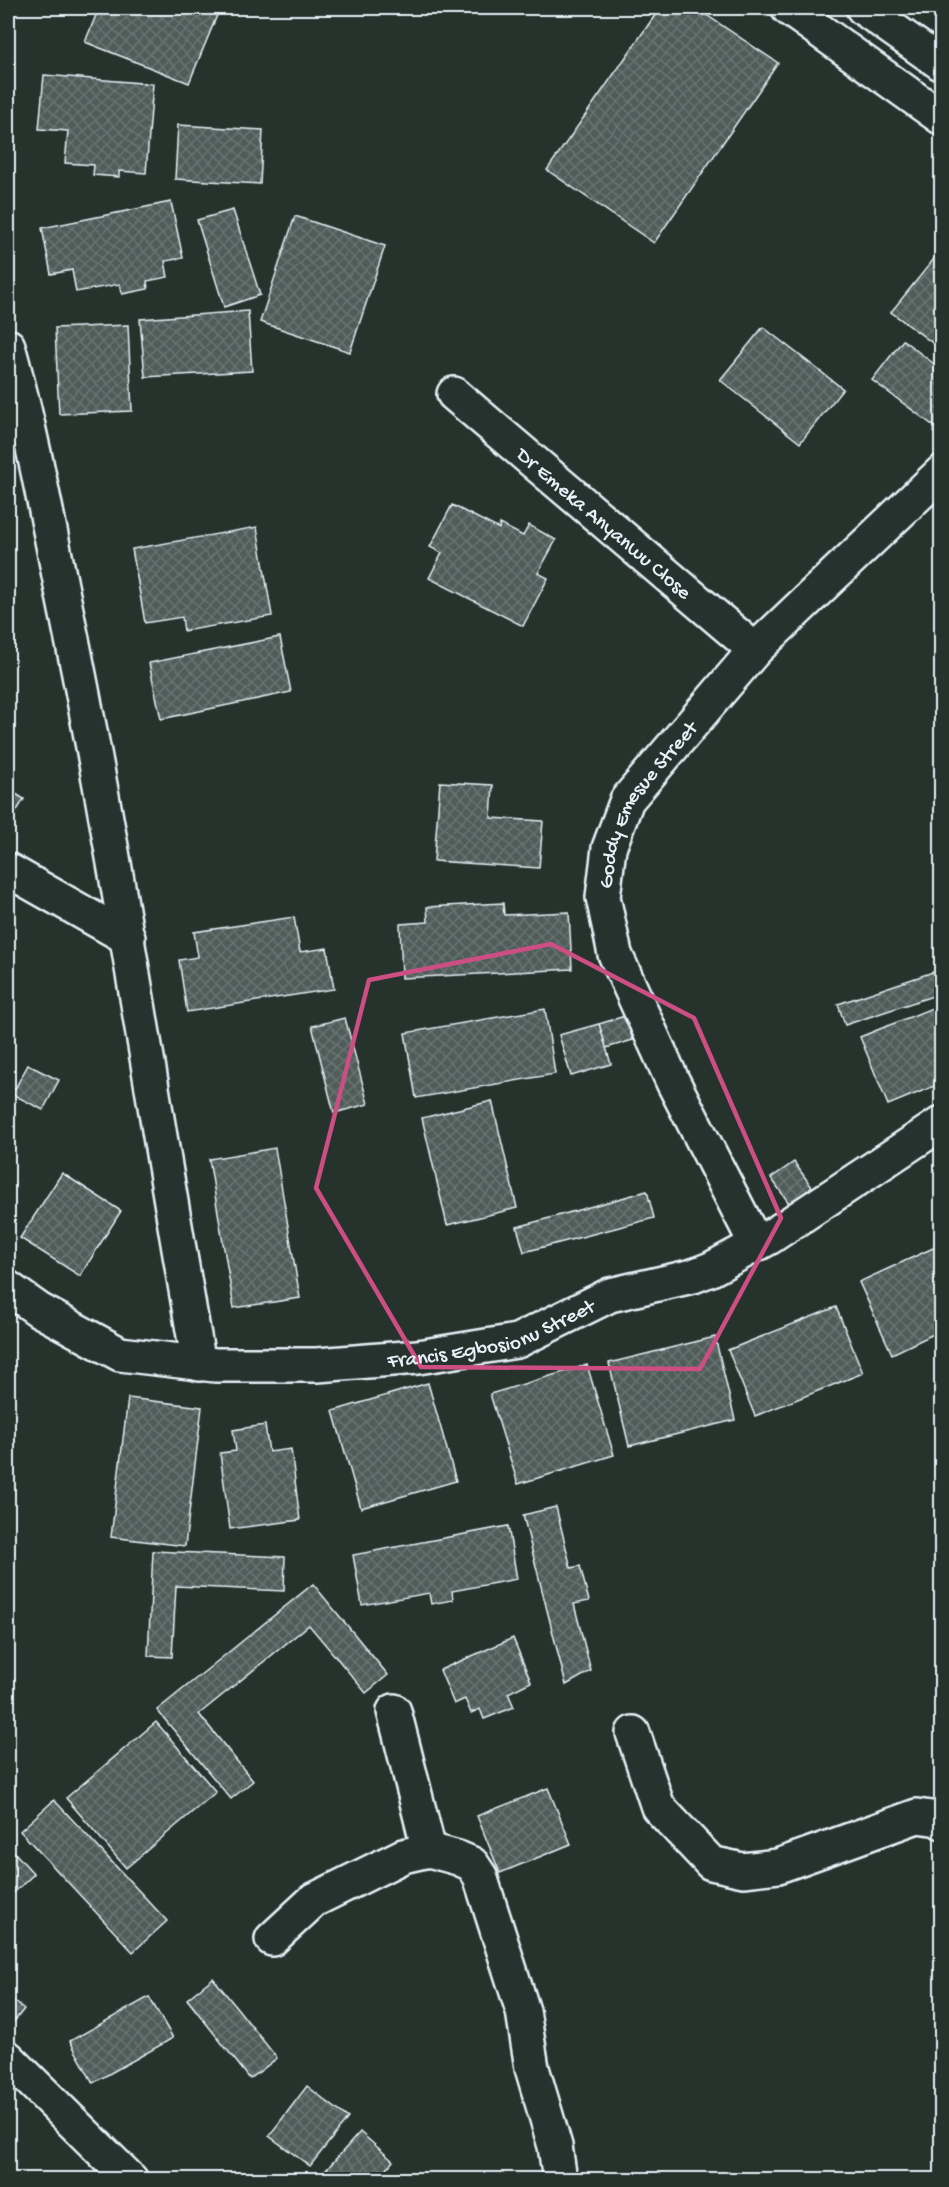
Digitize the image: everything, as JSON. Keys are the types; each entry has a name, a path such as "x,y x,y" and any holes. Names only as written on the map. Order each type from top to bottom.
{"street":[{"path":"788,8 942,118"},
{"path":"863,8 942,64"},
{"path":"8,346 32,444 73,640 128,938 161,1151 199,1364"},
{"name":"Dr Emeka Anyanwu Close","path":"454,394 755,650"},
{"name":"Goddy Emesue Street","path":"756,1245 673,1082 615,954 603,897 609,848 627,800 755,650 942,472"},
{"path":"8,870 128,938"},
{"name":"Francis Egbosionu Street","path":"8,1288 39,1310 120,1354 199,1364 328,1364 418,1357 517,1341 610,1295 693,1276 711,1269 756,1245 942,1123"},
{"path":"394,1711 429,1850"},
{"path":"633,1733 658,1807 711,1863 743,1870 778,1866 918,1816 939,1819 942,1822"},
{"path":"272,1939 314,1900 403,1856 429,1850 472,1864 480,1876 524,2011 532,2068 555,2146 560,2180"},
{"path":"8,2058 131,2180"}],"highlighted area":[{"path":"551,944 694,1018 781,1218 700,1369 421,1367 316,1188 369,980"}],"building":[{"path":"99,8 220,8 189,83 85,42"},
{"path":"660,8 696,8 778,63 654,243 547,170"},
{"path":"44,75 153,84 146,173 119,171 119,177 93,175 94,165 65,163 68,131 39,129"},
{"path":"178,125 263,130 260,184 175,179"},
{"path":"171,202 183,258 165,261 168,277 147,281 148,289 122,294 120,284 76,292 72,270 51,274 42,228"},
{"path":"233,210 260,295 224,307 197,220"},
{"path":"295,216 385,246 350,352 260,322"},
{"path":"942,249 942,350 891,312"},
{"path":"248,311 252,371 145,377 140,319"},
{"path":"128,325 132,411 59,414 55,328"},
{"path":"763,327 843,389 800,443 720,380"},
{"path":"903,340 942,370 942,432 872,380"},
{"path":"452,505 499,529 500,524 523,536 529,525 556,540 538,573 548,578 523,626 429,578 442,553 430,547"},
{"path":"257,527 272,616 184,631 182,617 145,623 132,549"},
{"path":"280,637 291,692 161,719 149,663"},
{"path":"440,782 493,785 491,818 543,821 539,868 434,861"},
{"path":"8,789 24,799 8,825"},
{"path":"503,903 504,915 569,912 572,969 402,978 400,924 428,922 427,907"},
{"path":"294,917 300,952 327,948 334,989 187,1012 179,960 198,957 194,932"},
{"path":"942,969 942,993 845,1025 838,1004"},
{"path":"942,1004 942,1083 888,1105 860,1037"},
{"path":"545,1009 555,1074 416,1098 405,1033"},
{"path":"625,1016 633,1040 606,1048 599,1024"},
{"path":"345,1018 368,1104 334,1113 312,1026"},
{"path":"599,1024 611,1064 571,1076 559,1035"},
{"path":"28,1065 59,1080 43,1110 12,1094"},
{"path":"492,1101 517,1208 447,1225 422,1118"},
{"path":"275,1148 300,1298 234,1308 209,1159"},
{"path":"794,1162 819,1197 796,1213 771,1178"},
{"path":"62,1173 121,1211 80,1276 20,1238"},
{"path":"647,1191 654,1218 524,1252 517,1227"},
{"path":"942,1244 942,1330 892,1354 859,1282"},
{"path":"836,1307 863,1373 755,1416 728,1350"},
{"path":"715,1337 735,1420 629,1446 609,1363"},
{"path":"587,1365 614,1455 518,1484 490,1394"},
{"path":"428,1383 456,1481 361,1508 333,1411"},
{"path":"128,1398 202,1407 185,1546 111,1537"},
{"path":"265,1425 269,1452 291,1449 300,1520 230,1529 220,1453 236,1451 233,1430"},
{"path":"556,1507 571,1568 580,1566 589,1601 574,1604 591,1671 566,1685 523,1515"},
{"path":"508,1526 517,1579 452,1591 453,1600 431,1604 429,1593 362,1605 353,1555"},
{"path":"153,1551 285,1557 284,1591 176,1586 172,1657 148,1656"},
{"path":"313,1584 388,1675 366,1693 309,1625 199,1714 253,1781 231,1799 157,1710"},
{"path":"513,1638 531,1682 508,1693 514,1707 484,1719 480,1709 471,1713 465,1699 454,1704 440,1670"},
{"path":"156,1722 216,1792 126,1868 66,1798"},
{"path":"548,1788 571,1844 500,1873 477,1816"},
{"path":"54,1800 167,1921 133,1952 20,1831"},
{"path":"14,1852 34,1874 8,1898 8,1858"},
{"path":"213,1978 277,2058 250,2079 187,1999"},
{"path":"8,1996 24,2009 8,2029"},
{"path":"149,1997 173,2038 93,2083 70,2041"},
{"path":"307,2086 348,2118 310,2166 269,2136"},
{"path":"360,2132 393,2161 377,2180 317,2180"}]}
